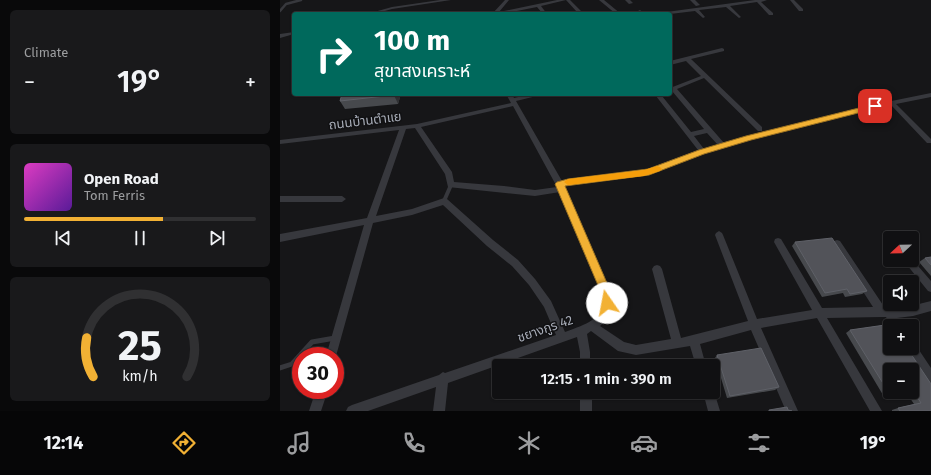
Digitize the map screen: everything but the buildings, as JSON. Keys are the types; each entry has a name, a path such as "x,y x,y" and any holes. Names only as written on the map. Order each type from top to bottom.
{"street":[{"path":"377,12 392,8 449,0"},
{"path":"496,12 507,0"},
{"path":"504,12 564,0"},
{"path":"568,0 579,11"},
{"path":"602,0 617,12"},
{"path":"692,0 703,17"},
{"path":"672,12 726,2 765,0"},
{"path":"792,0 801,10"},
{"path":"758,1 771,14"},
{"path":"726,2 739,17"},
{"path":"673,4 682,11"},
{"path":"538,5 543,12"},
{"path":"280,36 292,33"},
{"path":"672,63 722,50"},
{"path":"687,59 760,129"},
{"path":"672,90 705,76"},
{"path":"672,91 723,146"},
{"path":"451,185 535,193 561,186 568,182 649,172 723,146 862,109 931,95"},
{"path":"417,126 528,96"},
{"path":"659,96 703,152"},
{"name":"ชยางกูร 42","path":"352,411 581,331 600,321 605,312 607,303 605,290 561,186 512,99"},
{"path":"892,103 929,140"},
{"name":"ถนนบ้านตำแย","path":"280,142 417,126 449,174 451,185"},
{"path":"333,347 370,220 403,128"},
{"path":"690,135 709,130"},
{"path":"280,199 342,199"},
{"path":"280,238 412,212 444,201 490,243 515,263 532,282 548,304 562,337"},
{"path":"719,235 754,324 792,411"},
{"path":"778,242 876,411"},
{"path":"837,244 891,319"},
{"path":"913,267 931,288"},
{"path":"657,270 678,344"},
{"path":"592,326 622,347 636,350 694,341 754,324 820,313 886,313 931,306"},
{"path":"581,331 585,359"},
{"path":"694,341 699,359"},
{"path":"916,355 931,378"},
{"path":"439,411 443,378"},
{"path":"315,411 319,399"},
{"path":"586,399 586,411"},
{"path":"711,399 714,411"}],"lane":[{"path":"280,11 286,4 301,0"},
{"path":"444,201 451,185"},
{"path":"280,368 292,364 312,342 335,338"}],"slow traffic":[{"path":"568,182 644,173 657,169"}],"route":[{"path":"607,303 605,290 560,184 649,172 701,152 749,138 875,106"}]}
